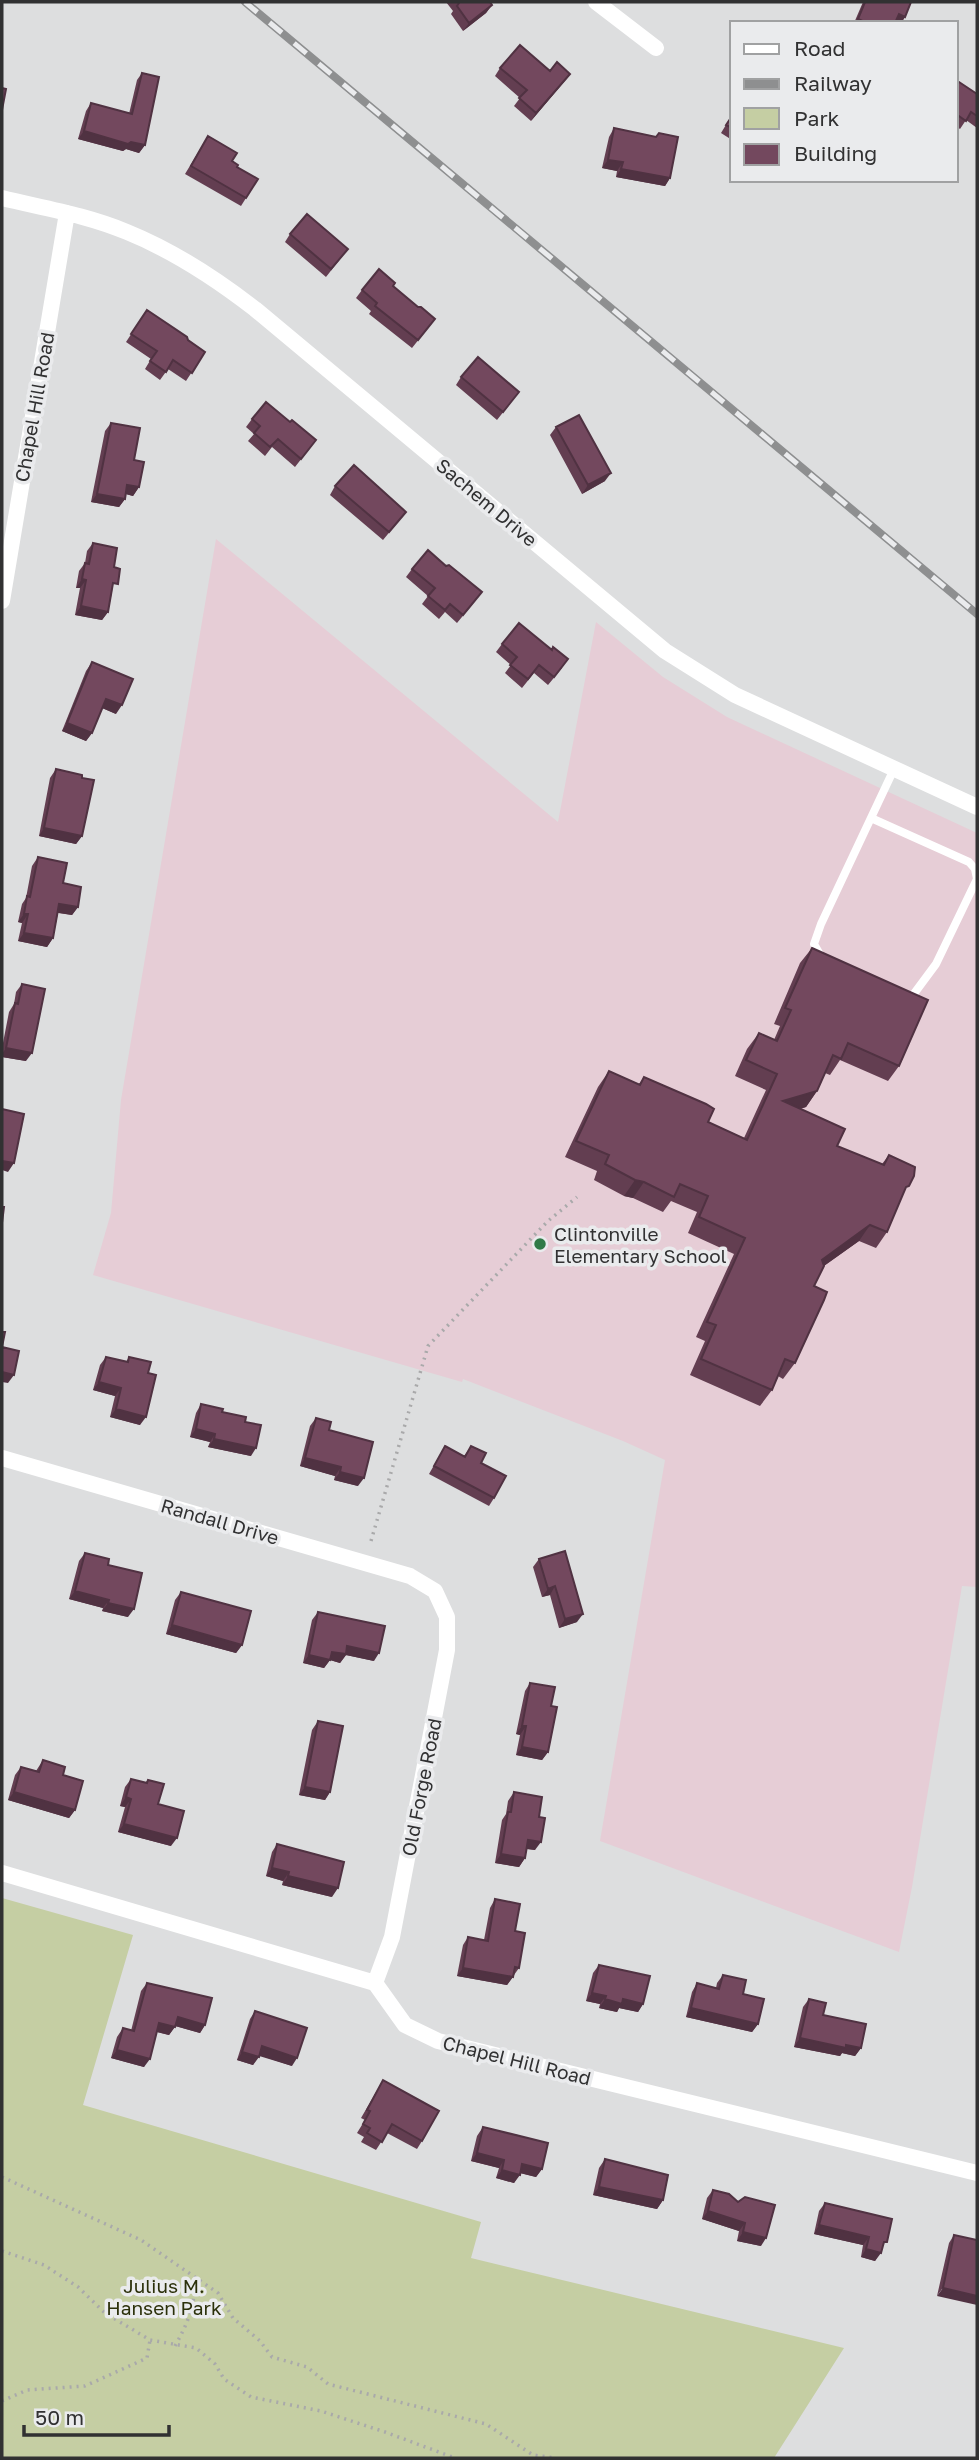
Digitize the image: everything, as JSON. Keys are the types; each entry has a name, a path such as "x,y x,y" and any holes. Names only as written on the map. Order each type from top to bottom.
{"street":[{"path":"596,2 656,48"},
{"name":"Sachem Drive","path":"2,198 67,213 124,231 160,247 227,287 665,650 698,673 735,695 977,807"},
{"name":"Chapel Hill Road","path":"2,601 67,213"},
{"name":"Randall Drive","path":"2,1458 410,1576 435,1591"},
{"name":"Old Forge Road","path":"375,1983 392,1937 447,1650 447,1617 435,1591"},
{"path":"2,1873 375,1983"},
{"name":"Chapel Hill Road","path":"375,1983 405,2025 438,2041 977,2173"}],"lane":[{"path":"834,965 823,959 814,944 894,769"},
{"path":"871,818 969,862 975,869 977,879 936,964 913,995 905,996 892,991"}],"path":[{"path":"371,1541 428,1346 548,1220 577,1197"},
{"path":"2,2177 141,2240 218,2293 233,2318 260,2341 272,2357 307,2367 328,2384 486,2424 533,2455 555,2458"},
{"path":"2,2251 44,2265 78,2287 105,2313 150,2340 196,2348 215,2364 224,2379 251,2397 321,2411 455,2458"},
{"path":"174,2346 188,2323 195,2298 195,2277"},
{"path":"2,2401 27,2390 85,2386 147,2358 150,2340"}],"shaded area":[{"name":"Clintonville Elementary School","path":"216,539 558,822 596,622 663,677 727,717 977,833 977,1587 962,1586 899,1952 600,1841 665,1460 463,1379 462,1382 93,1275 111,1213 121,1100"}],"green space":[{"name":"Julius M. Hansen Park","path":"2,1898 133,1935 83,2105 481,2222 471,2258 844,2348 774,2458 2,2458"}],"building":[{"path":"458,2 490,2 492,5 469,23 457,6"},
{"path":"865,2 911,2 905,17 899,14 896,21 858,19"},
{"path":"520,45 550,71 557,62 570,74 536,113 519,98 527,90 500,68"},
{"path":"142,73 159,77 145,145 131,142 128,144 84,131 91,103 132,114"},
{"path":"958,81 977,94 977,116 971,112 966,121 958,115"},
{"path":"2,88 6,89 2,110"},
{"path":"614,128 656,137 659,133 678,137 670,178 621,169 623,162 608,160"},
{"path":"208,136 237,153 232,161 258,179 246,198 191,166"},
{"path":"307,214 348,249 331,269 290,234"},
{"path":"379,269 395,283 393,286 435,319 418,340 375,306 377,303 362,290"},
{"path":"147,310 205,352 192,373 173,360 166,372 150,361 157,351 131,334"},
{"path":"478,357 519,392 503,412 461,377"},
{"path":"266,402 316,440 301,459 278,439 270,447 254,433 260,426 252,419"},
{"path":"579,415 611,473 588,485 556,427"},
{"path":"111,423 140,428 134,460 144,462 139,487 127,485 125,499 97,494"},
{"path":"354,465 406,512 389,532 335,486"},
{"path":"93,543 117,548 114,567 120,569 118,584 113,583 108,612 81,606 86,580 82,579 85,563 89,564"},
{"path":"428,550 482,592 463,615 450,604 445,610 428,596 435,588 412,569"},
{"path":"519,623 552,650 553,647 568,659 554,677 539,665 528,679 510,665 517,657 502,644"},
{"path":"92,662 133,679 122,705 106,699 92,733 67,723"},
{"path":"56,769 94,780 82,836 44,828"},
{"path":"38,857 67,863 63,883 81,887 78,907 59,904 53,938 24,933 28,914 24,914 27,896 30,897"},
{"path":"812,948 928,1000 899,1066 848,1043 841,1059 833,1055 817,1091 783,1101 845,1129 837,1146 884,1165 889,1155 915,1167 914,1176 906,1187 887,1232 870,1225 822,1260 824,1266 814,1286 827,1292 824,1300 795,1363 785,1359 772,1390 701,1359 716,1325 707,1322 745,1238 699,1217 708,1196 680,1184 674,1197 605,1164 609,1155 576,1141 609,1071 640,1085 644,1077 706,1104 714,1109 708,1122 747,1140 777,1074 746,1060 759,1033 777,1041 791,1010 785,1008"},
{"path":"22,984 45,989 32,1053 6,1048 15,1003 18,1004"},
{"path":"2,1109 24,1114 14,1163 2,1161"},
{"path":"2,1347 19,1351 14,1375 2,1372"},
{"path":"106,1357 128,1362 129,1357 151,1362 148,1373 156,1375 146,1417 116,1409 121,1388 99,1382"},
{"path":"201,1404 246,1417 245,1422 261,1425 256,1448 214,1439 215,1434 196,1429"},
{"path":"316,1418 331,1422 329,1430 373,1442 364,1478 340,1472 341,1467 305,1458"},
{"path":"445,1446 465,1457 471,1446 486,1453 481,1463 506,1476 494,1498 434,1466"},
{"path":"565,1551 583,1614 565,1619 555,1586 548,1589 539,1559"},
{"path":"85,1553 109,1559 108,1565 142,1573 134,1609 75,1591"},
{"path":"181,1592 251,1611 242,1645 172,1625"},
{"path":"318,1612 385,1626 379,1653 347,1646 346,1654 332,1652 330,1660 309,1655"},
{"path":"530,1683 555,1687 551,1706 557,1707 548,1752 522,1747 526,1726 522,1726"},
{"path":"318,1721 343,1726 330,1792 305,1787"},
{"path":"43,1760 65,1767 63,1775 83,1781 75,1810 14,1792 21,1767 39,1772"},
{"path":"131,1779 164,1784 158,1804 184,1811 177,1838 124,1824 131,1799 126,1797"},
{"path":"514,1792 542,1797 539,1817 545,1818 541,1842 528,1840 525,1858 501,1854"},
{"path":"277,1844 344,1862 338,1888 288,1876 289,1872 272,1868"},
{"path":"495,1899 520,1904 515,1931 525,1933 519,1968 515,1967 513,1977 463,1968 468,1937 488,1941"},
{"path":"599,1965 650,1976 643,2004 623,1999 622,2004 592,1993"},
{"path":"723,1975 746,1980 743,1994 764,1999 758,2024 691,2008 697,1983 719,1989"},
{"path":"147,1983 212,1998 205,2025 178,2017 175,2027 159,2023 150,2059 117,2050 123,2028 134,2031"},
{"path":"809,1999 826,2003 823,2015 866,2024 861,2048 846,2045 846,2048 800,2038"},
{"path":"255,2011 307,2028 297,2058 262,2046 259,2057 242,2052"},
{"path":"383,2080 439,2111 422,2141 392,2124 382,2142 367,2133 370,2128 363,2124 370,2111 367,2110"},
{"path":"483,2127 548,2143 542,2169 522,2164 520,2175 502,2170 504,2160 477,2153"},
{"path":"605,2159 668,2175 663,2200 599,2187"},
{"path":"713,2190 729,2194 738,2202 745,2197 775,2205 766,2238 743,2232 745,2223 708,2211"},
{"path":"825,2203 892,2219 887,2242 884,2242 881,2253 866,2249 869,2237 819,2225"},
{"path":"954,2235 977,2240 977,2296 943,2288"}],"railway":[{"path":"245,2 977,614"}],"place":[{"name":"Clintonville Elementary School","path":"540,1244"}]}
